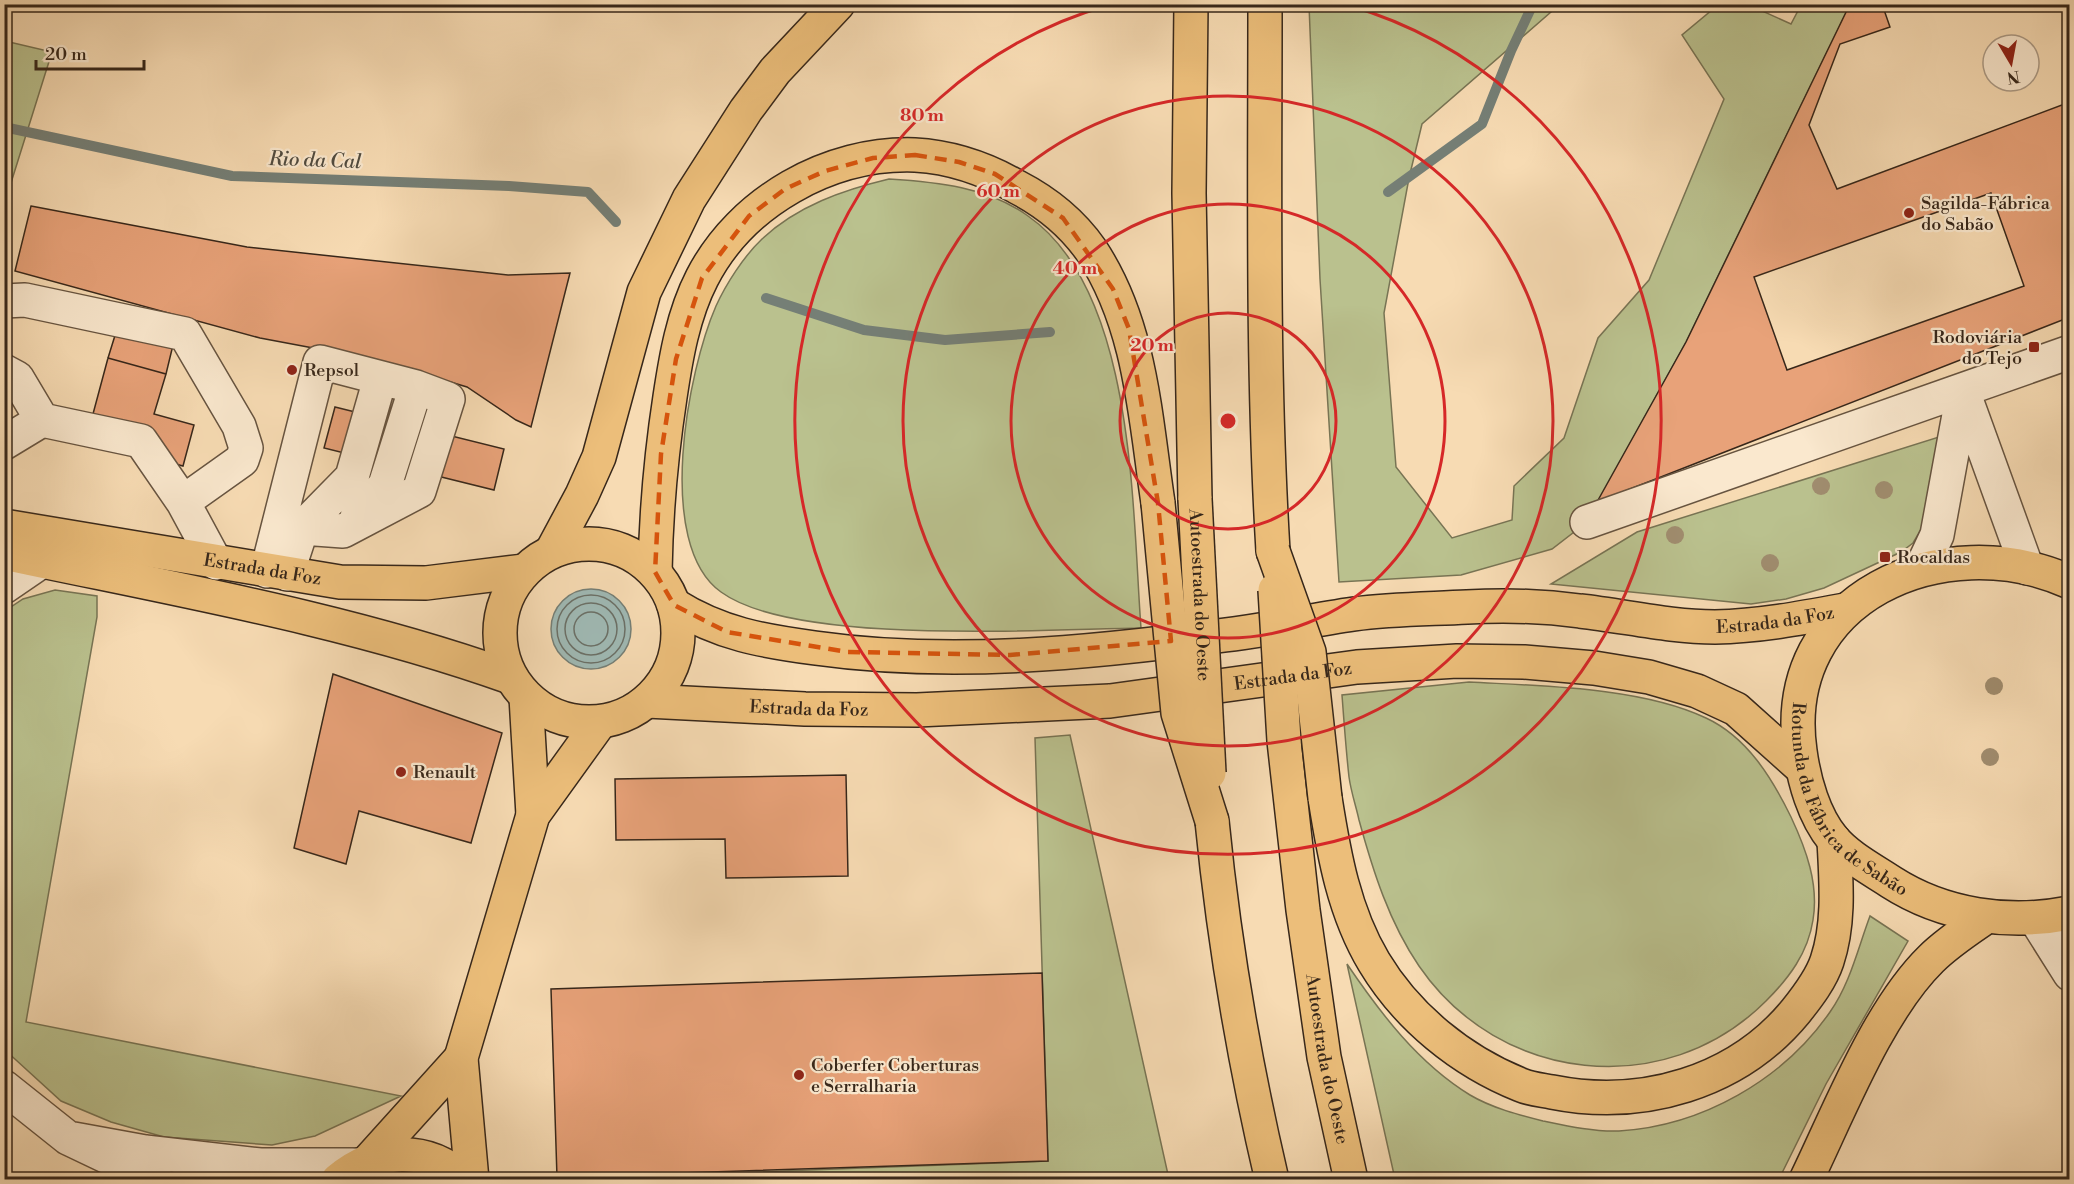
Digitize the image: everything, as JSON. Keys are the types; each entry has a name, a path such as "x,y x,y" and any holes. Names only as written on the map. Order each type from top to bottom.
{"main road":[{"path":"552,551 582,495 598,456 644,292 689,199 746,110 775,71 838,4"},
{"name":"Autoestrada do Oeste","path":"1191,4 1189,204 1195,499 1212,821 1221,915 1237,1019 1272,1179"},
{"name":"Autoestrada do Oeste","path":"1265,4 1264,280 1267,448 1284,741 1303,910 1324,1057 1351,1179"},
{"path":"655,572 656,512 661,454 676,359 688,311 702,278 722,246 749,216 785,189 825,171 873,158 915,155 959,162 995,174 1032,195 1064,218 1090,249 1113,289 1129,330 1139,371 1158,502 1178,712 1212,821"},
{"name":"Estrada da Foz","path":"4,526 340,582 403,584 524,571"},
{"path":"518,687 549,713 575,721 600,722 625,714 647,701 664,681 675,657 679,632 675,605 655,572 633,555 607,545 579,543 552,551 524,571 507,594 499,622 501,650 518,687 533,815"},
{"path":"1273,551 1309,652 1325,798 1335,862 1352,916 1374,962 1399,998 1440,1039 1480,1065 1522,1086 1573,1096 1619,1099 1668,1092 1712,1075 1744,1059 1777,1034 1809,995 1826,963 1834,934 1837,890 1833,840"},
{"name":"Estrada da Foz","path":"4,553 372,634 453,657 518,687"},
{"name":"Rotunda da Fábrica de Sabão","path":"2070,582 2027,568 1992,562 1921,569 1870,590 1845,610 1816,647 1801,685 1796,723 1802,768 1814,806 1833,840 1905,891 1943,907 1986,917 2036,920 2070,913"},
{"name":"Estrada da Foz","path":"675,605 699,621 727,632 769,641 848,652 925,657 1010,655 1101,649 1226,635 1356,614 1469,607 1578,610 1661,623 1714,627 1771,624 1845,610"},
{"name":"Estrada da Foz","path":"647,701 805,709 929,710 1110,701 1357,667 1457,661 1524,662 1627,673 1697,691 1736,709 1802,768"},
{"path":"472,1179 461,1058 533,815 600,722"},
{"path":"1806,1179 1876,1037 1903,993 1930,959 1986,917"},
{"path":"356,1168 461,1058"},
{"path":"356,1168 398,1154 426,1156 452,1168 464,1179"}],"street":[{"path":"4,301 25,300 185,334 239,426 246,448 242,460 183,502"},
{"path":"1587,522 2070,352"},
{"path":"277,573 320,362 416,387 385,485 343,531 302,528"},
{"path":"4,371 17,378 42,420"},
{"path":"277,573 302,528 352,477 380,379"},
{"path":"1963,391 2027,568"},
{"path":"1921,569 1937,535 1963,391"},
{"path":"4,443 42,420 141,441 183,502 216,563"},
{"path":"4,587 42,561"},
{"path":"2036,920 2070,974"},
{"path":"4,1087 68,1138 156,1179"},
{"path":"68,1138 145,1152 260,1166 356,1168"}],"highlighted area":[{"path":"915,155 959,162 995,174 1063,218 1113,289 1129,329 1158,503 1171,641 1010,655 848,652 727,632 674,605 655,572 661,454 676,359 702,278 749,216 785,189 825,171 873,158"}],"green space":[{"path":"1309,5 1559,5 1422,124 1409,178 1384,313 1396,467 1452,538 1512,520 1514,486 1564,438 1598,338 1649,280 1724,99 1682,35 1718,5 1749,5 1791,24 1801,5 1850,5 1686,342 1587,522 1552,549 1461,575 1339,582 1320,279"},
{"path":"4,41 52,52 5,202"},
{"path":"889,179 944,184 979,192 1013,206 1028,216 1063,250 1090,295 1109,348 1122,406 1135,524 1141,628 923,631 804,621 756,609 721,592 700,569 688,536 683,497 683,455 696,371 705,335 716,306 736,271 762,239 776,227 805,208 821,201 855,188"},
{"path":"1942,436 1928,518 1913,543 1901,552 1824,588 1786,599 1751,604 1551,584 1637,532"},
{"path":"55,590 97,596 97,617 26,1022 401,1096 315,1136 272,1145 164,1137 111,1122 61,1101 5,1050 4,698 7,685 4,682 5,611 23,599"},
{"path":"1469,682 1590,690 1652,700 1706,718 1721,726 1746,747 1767,774 1791,817 1802,842 1813,880 1813,920 1807,943 1790,974 1766,1001 1725,1033 1680,1055 1633,1065 1585,1065 1537,1055 1493,1035 1453,1005 1419,966 1408,949 1376,877 1350,783 1342,695"},
{"path":"1070,735 1169,1179 556,1180 557,1177 678,1175 1048,1161 1035,738"},
{"path":"1870,916 1908,941 1826,1084 1779,1179 1395,1179 1347,964 1387,1019 1417,1053 1451,1082 1478,1100 1515,1114 1543,1121 1590,1130 1619,1131 1680,1120 1710,1109 1738,1095 1789,1059 1811,1036 1837,1001 1848,978"}],"water":[{"path":"591,589 606,592 619,601 628,614 631,629 628,644 619,657 606,666 591,669 576,666 563,657 554,644 551,629 554,614 563,601 576,592"}],"building":[{"name":"Sagilda-Fábrica do Sabão","path":"1850,4 2070,4 2070,317 1597,502 1686,342"},
{"path":"1882,4 2070,4 2070,102 1837,189 1809,125 1840,44 1890,27"},
{"path":"1991,193 2024,286 1787,370 1754,277"},
{"path":"31,206 247,247 508,275 570,273 531,427 516,420 467,387 377,360 260,338 15,271"},
{"path":"117,329 173,345 166,374 108,358"},
{"path":"108,358 166,374 154,414 194,425 183,466 86,440"},
{"path":"335,407 504,449 494,490 324,448"},
{"name":"Renault","path":"333,674 502,733 471,843 359,811 346,864 294,848"},
{"path":"846,775 848,876 726,878 725,839 616,840 615,779"},
{"name":"Coberfer Coberturas e Serralharia","path":"1042,973 1048,1161 557,1177 551,989"}],"waterway":[{"name":"Rio da Cal","path":"1388,192 1482,124 1511,51 1533,4"},
{"name":"Rio da Cal","path":"4,127 232,176 509,186 588,192 616,222"},
{"path":"766,298 864,330 945,340 1050,332"}],"place":[{"name":"Sagilda-Fábrica do Sabão","path":"1909,213"},
{"name":"Rodoviária do Tejo","path":"2034,347"},
{"name":"Repsol","path":"292,370"},
{"name":"Rocaldas","path":"1885,557"},
{"name":"Renault","path":"401,772"},
{"name":"Coberfer Coberturas e Serralharia","path":"799,1075"}]}
